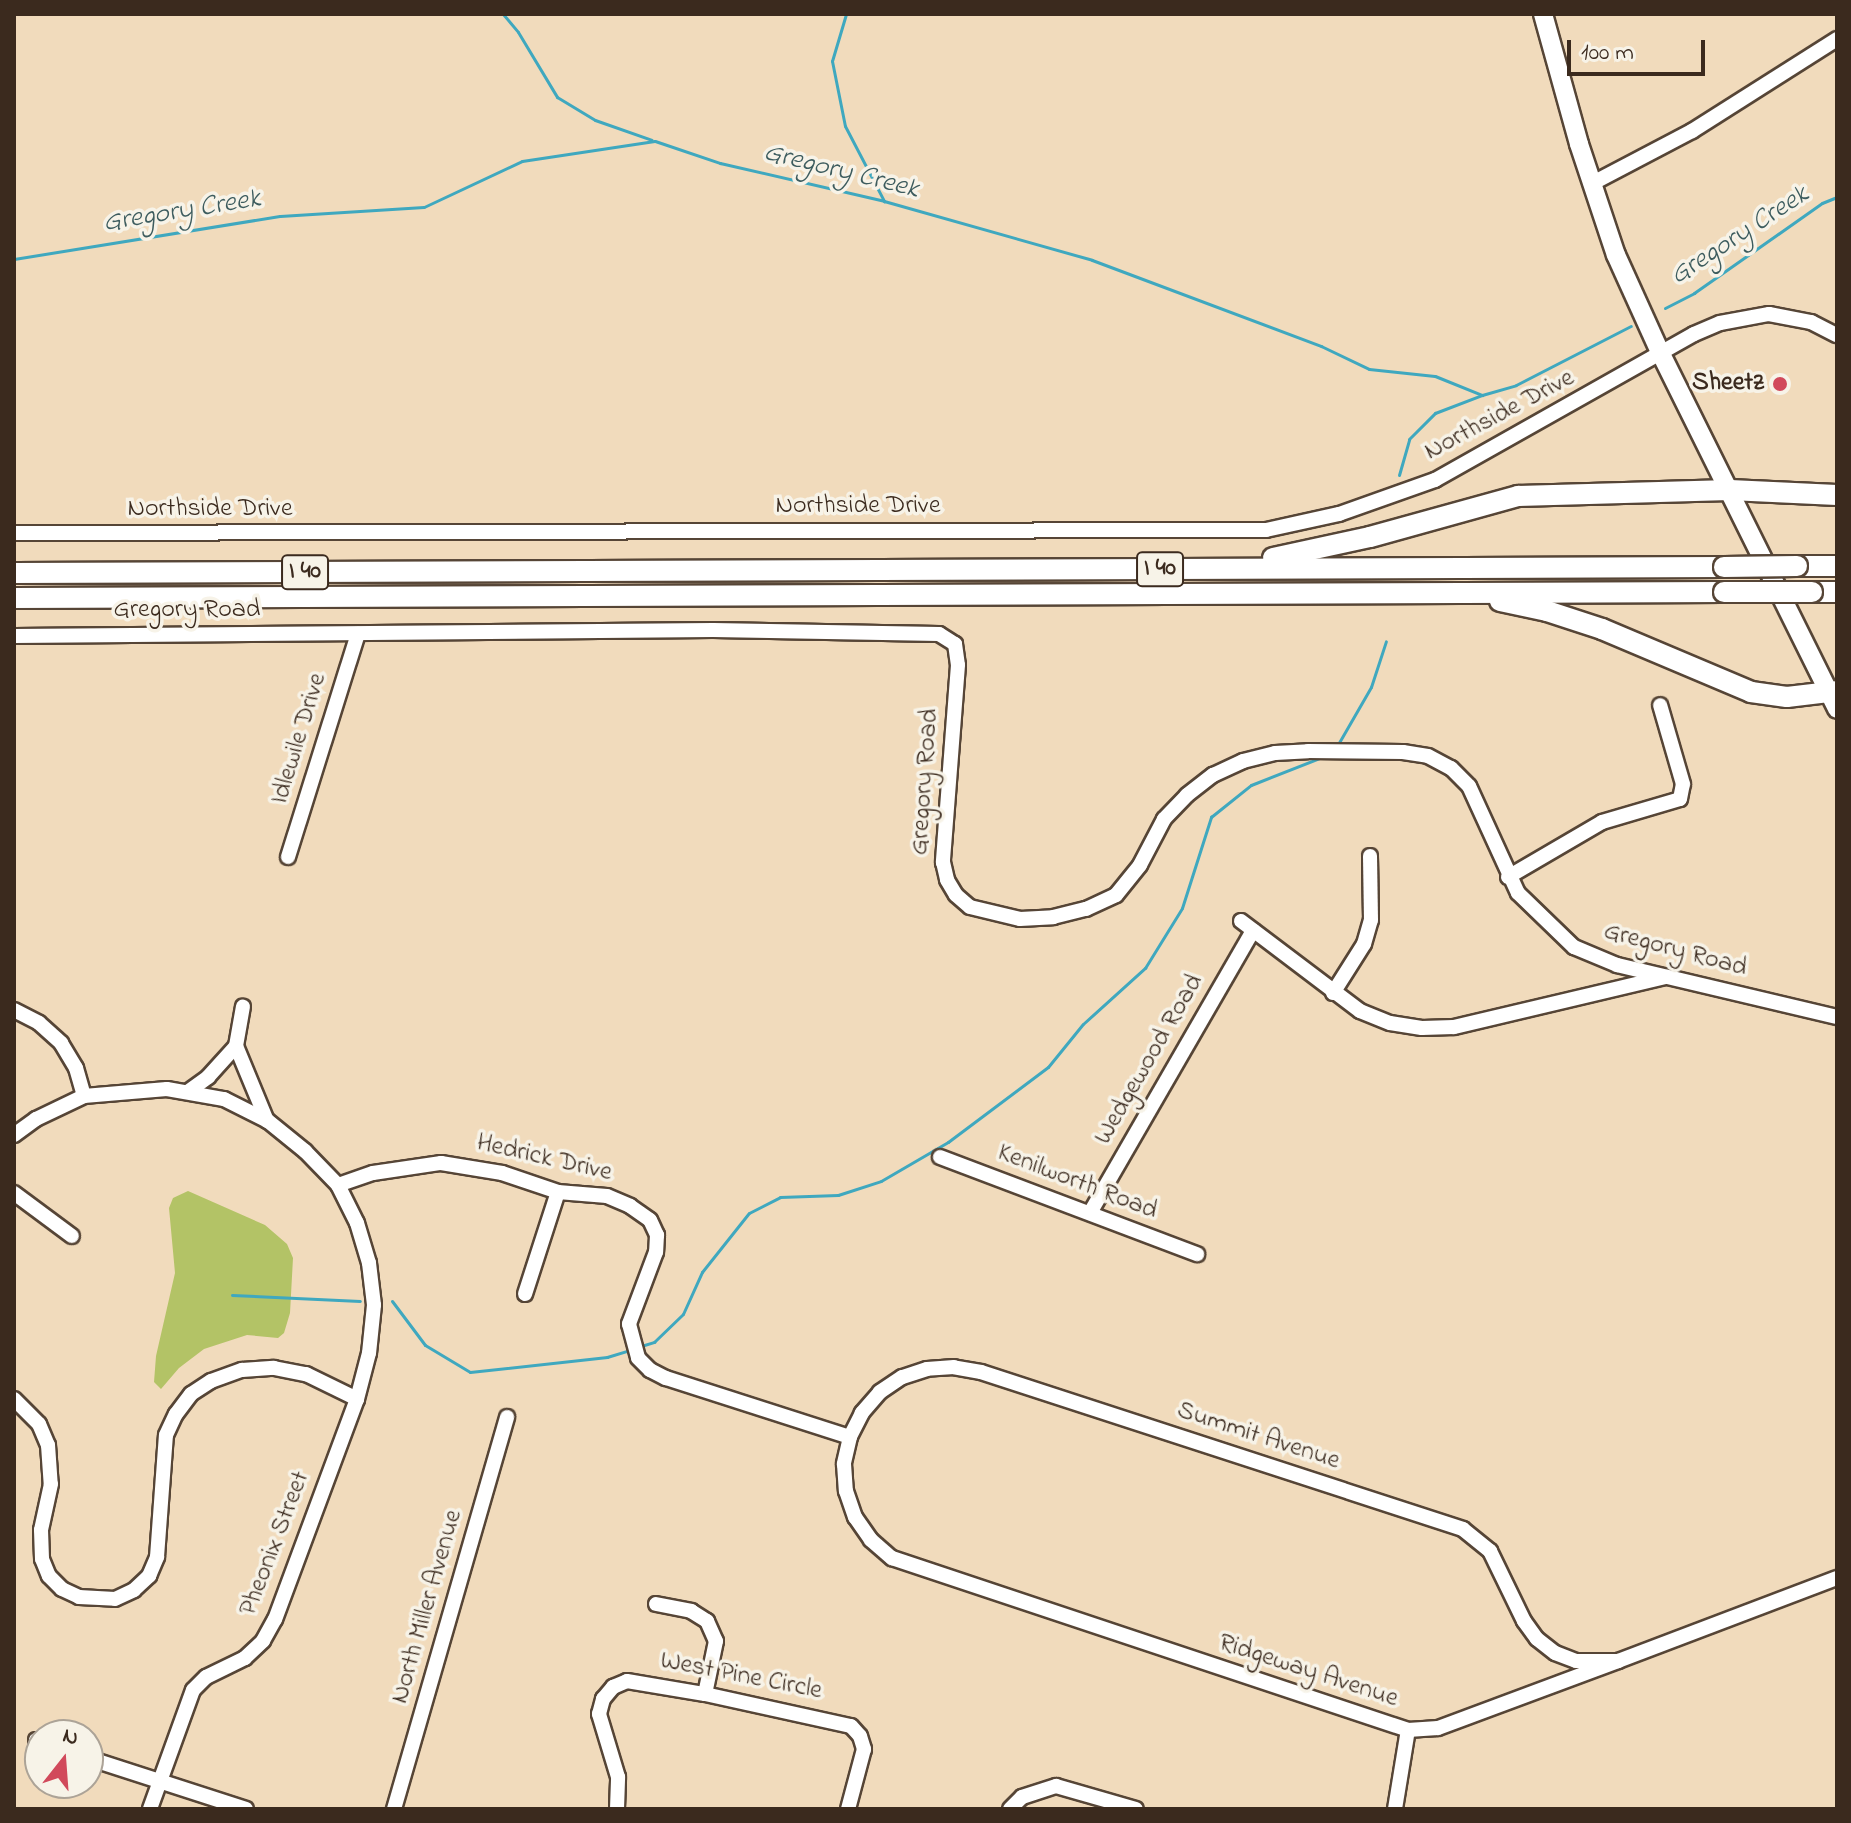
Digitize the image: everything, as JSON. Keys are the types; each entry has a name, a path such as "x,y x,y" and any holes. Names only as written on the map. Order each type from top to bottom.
{"highway":[{"path":"1142,569 1219,566 1295,555 1518,496 1730,490 1837,495"},
{"name":"I 40","path":"14,573 1837,566"},
{"name":"I 40","path":"14,598 1837,592"},
{"path":"1432,593 1490,599 1547,611 1602,629 1751,692 1834,698"}],"main road":[{"path":"1543,14 1591,184 1616,255 1661,354 1834,698"}],"street":[{"path":"1591,184 1692,131 1837,39"},
{"name":"Northside Drive","path":"14,533 1266,530 1315,521 1435,480 1694,334 1749,315 1795,317 1837,335"},
{"name":"Gregory Road","path":"14,636 713,630 939,634 955,644 958,665 943,862 947,880 956,895 970,907 1020,919 1053,917 1086,909 1116,895 1135,873 1164,819 1187,795 1213,775 1243,761 1275,753 1403,752 1428,756 1451,768 1469,786 1482,808 1508,877 1530,908 1574,947 1606,961 1837,1017"},
{"name":"Idlewile Drive","path":"288,857 358,634"},
{"path":"1508,877 1602,822 1680,799 1683,784 1660,705"},
{"path":"1370,856 1371,920 1364,944 1333,993 1360,1011 1390,1023 1422,1028 1454,1027 1671,976"},
{"name":"Wedgewood Road","path":"1090,1213 1247,926 1333,993"},
{"path":"189,1091 208,1077 236,1046 243,1007"},
{"path":"14,1010 39,1023 61,1043 76,1068 84,1096"},
{"path":"236,1046 268,1121"},
{"name":"Pheonix Street","path":"14,1135 36,1119 84,1096 125,1090 189,1091 224,1099 268,1121 305,1151 338,1185 357,1223 369,1263 374,1305 369,1353 357,1399 275,1619 263,1641 245,1658 206,1677 193,1690 150,1809"},
{"name":"Kenilworth Road","path":"940,1157 1197,1254"},
{"name":"Hedrick Drive","path":"338,1185 373,1173 441,1163 502,1173 558,1192 607,1196 650,1220 657,1235 656,1252 629,1324 631,1342 638,1358 650,1370 850,1437"},
{"path":"525,1294 558,1192"},
{"path":"14,1193 72,1236"},
{"name":"Summit Avenue","path":"850,1437 871,1403 902,1377 927,1369 954,1367 981,1372 1463,1529 1490,1551 1524,1621 1537,1639 1555,1653 1576,1661 1618,1661"},
{"path":"14,1399 39,1424 48,1445 51,1484 41,1530 42,1559 49,1576 62,1589 79,1597 115,1599 142,1583 157,1557 166,1435 191,1394 211,1381 242,1370 274,1368 306,1374 357,1399"},
{"name":"North Miller Avenue","path":"394,1809 507,1417"},
{"name":"Ridgeway Avenue","path":"850,1437 844,1464 846,1491 855,1517 871,1540 892,1558 1408,1730 1438,1728 1837,1578"},
{"path":"656,1604 691,1611 707,1621 716,1641 705,1694"},
{"name":"West Pine Circle","path":"617,1809 618,1777 599,1714 603,1699 613,1687 627,1681 705,1694 851,1726 860,1736 864,1749 848,1809"},
{"path":"1395,1809 1408,1730"},
{"path":"104,1763 246,1809"},
{"path":"1010,1809 1030,1793 1056,1786 1136,1809"}],"green space":[{"path":"188,1191 265,1225 287,1244 293,1258 290,1313 284,1333 278,1338 247,1335 204,1349 179,1368 161,1389 154,1382 156,1356 175,1273 169,1208 173,1198"}],"waterway":[{"path":"503,14 518,32 557,97 595,120 652,140"},
{"path":"846,14 832,61 845,126 884,201"},
{"name":"Gregory Creek","path":"14,259 280,216 424,207 522,161 655,141 720,163 884,201 1092,260 1321,346 1369,369 1435,376 1482,395 1516,385 1631,326"},
{"name":"Gregory Creek","path":"1665,308 1694,293 1822,203 1837,197"},
{"path":"1399,475 1409,439 1435,413 1482,395"},
{"path":"1337,746 1371,687 1386,641"},
{"path":"641,1346 654,1342 683,1314 702,1272 749,1213 780,1197 838,1195 881,1181 948,1142 1048,1067 1083,1024 1145,968 1182,908 1211,817 1251,785 1322,757"},
{"path":"232,1295 360,1301"},
{"path":"392,1301 425,1345 470,1372 607,1357 627,1351"}],"place":[{"name":"Sheetz","path":"1780,384"}]}
